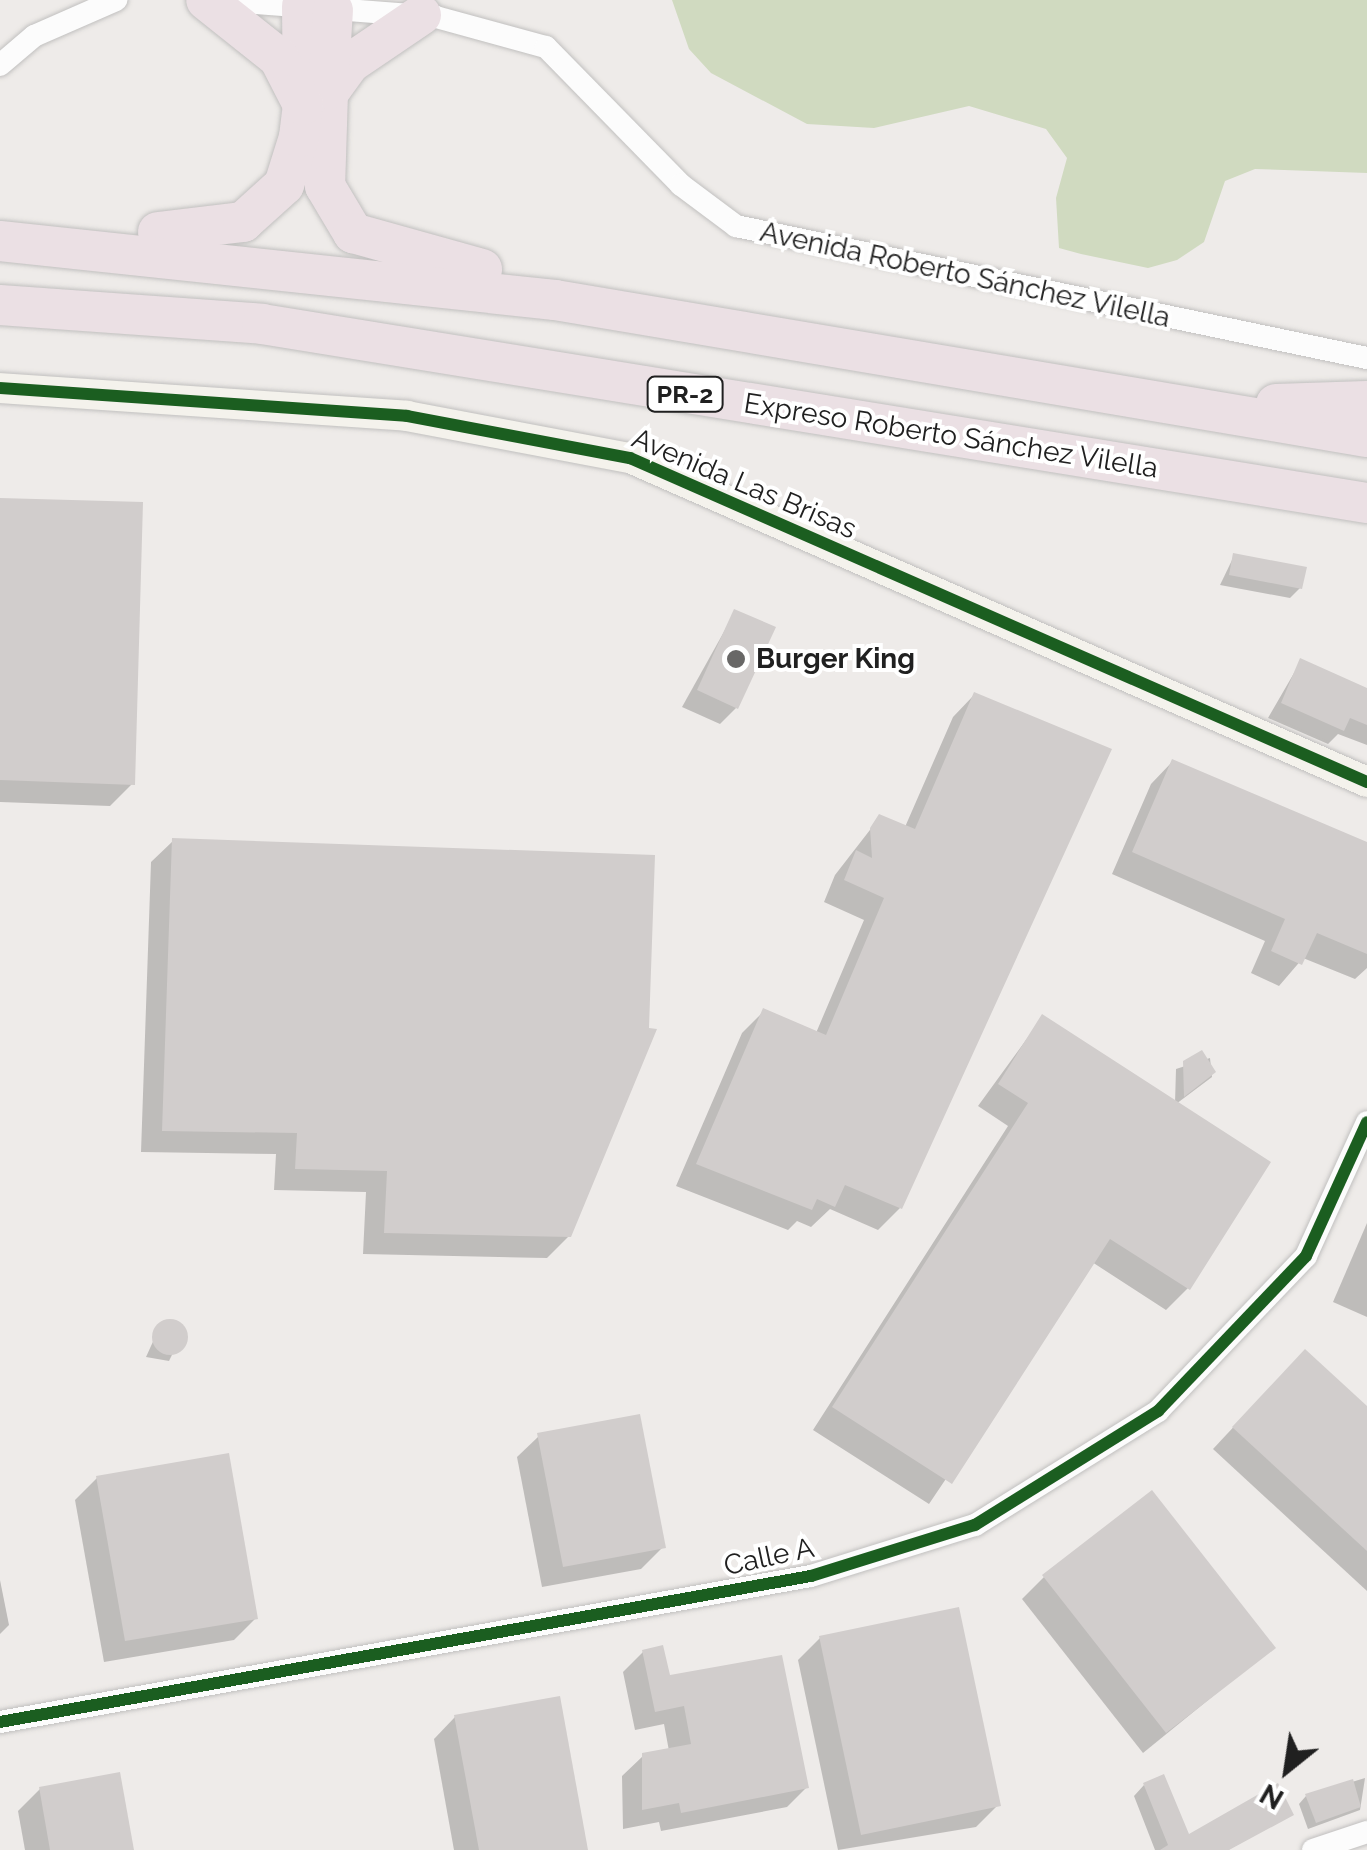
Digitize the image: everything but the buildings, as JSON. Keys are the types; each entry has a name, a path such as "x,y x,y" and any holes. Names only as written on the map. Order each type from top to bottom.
{"highway":[{"path":"206,0 278,58 315,99"},
{"path":"318,8 315,99 326,186 353,233 471,264 555,300"},
{"path":"0,240 222,232 244,222 284,185 315,99 350,63 421,15"},
{"path":"0,240 555,300 1367,437"},
{"name":"Expreso Roberto Sánchez Vilella","path":"0,305 262,324 1367,503"},
{"path":"1193,407 1367,401"}],"street":[{"path":"0,65 34,36 116,0"},
{"name":"Avenida Roberto Sánchez Vilella","path":"217,0 421,15 546,47 682,185 736,226 1367,358"},
{"name":"Avenida Las Brisas","path":"0,388 407,416 630,458 1367,782"},
{"name":"Calle A","path":"0,1722 811,1576 975,1525 1158,1411 1306,1256 1367,1122"},
{"path":"1313,1850 1367,1832"}],"green space":[{"path":"672,0 1367,0 1367,173 1255,169 1225,181 1204,242 1177,260 1148,268 1081,254 1059,248 1056,198 1067,158 1046,129 969,106 874,128 807,124 711,73 689,49"}],"cycle path":[{"path":"0,388 407,416 630,458 1367,782"},
{"path":"0,1722 811,1576 975,1525 1158,1411 1306,1256 1367,1122"}],"place":[{"name":"Burger King","path":"736,659"}]}
